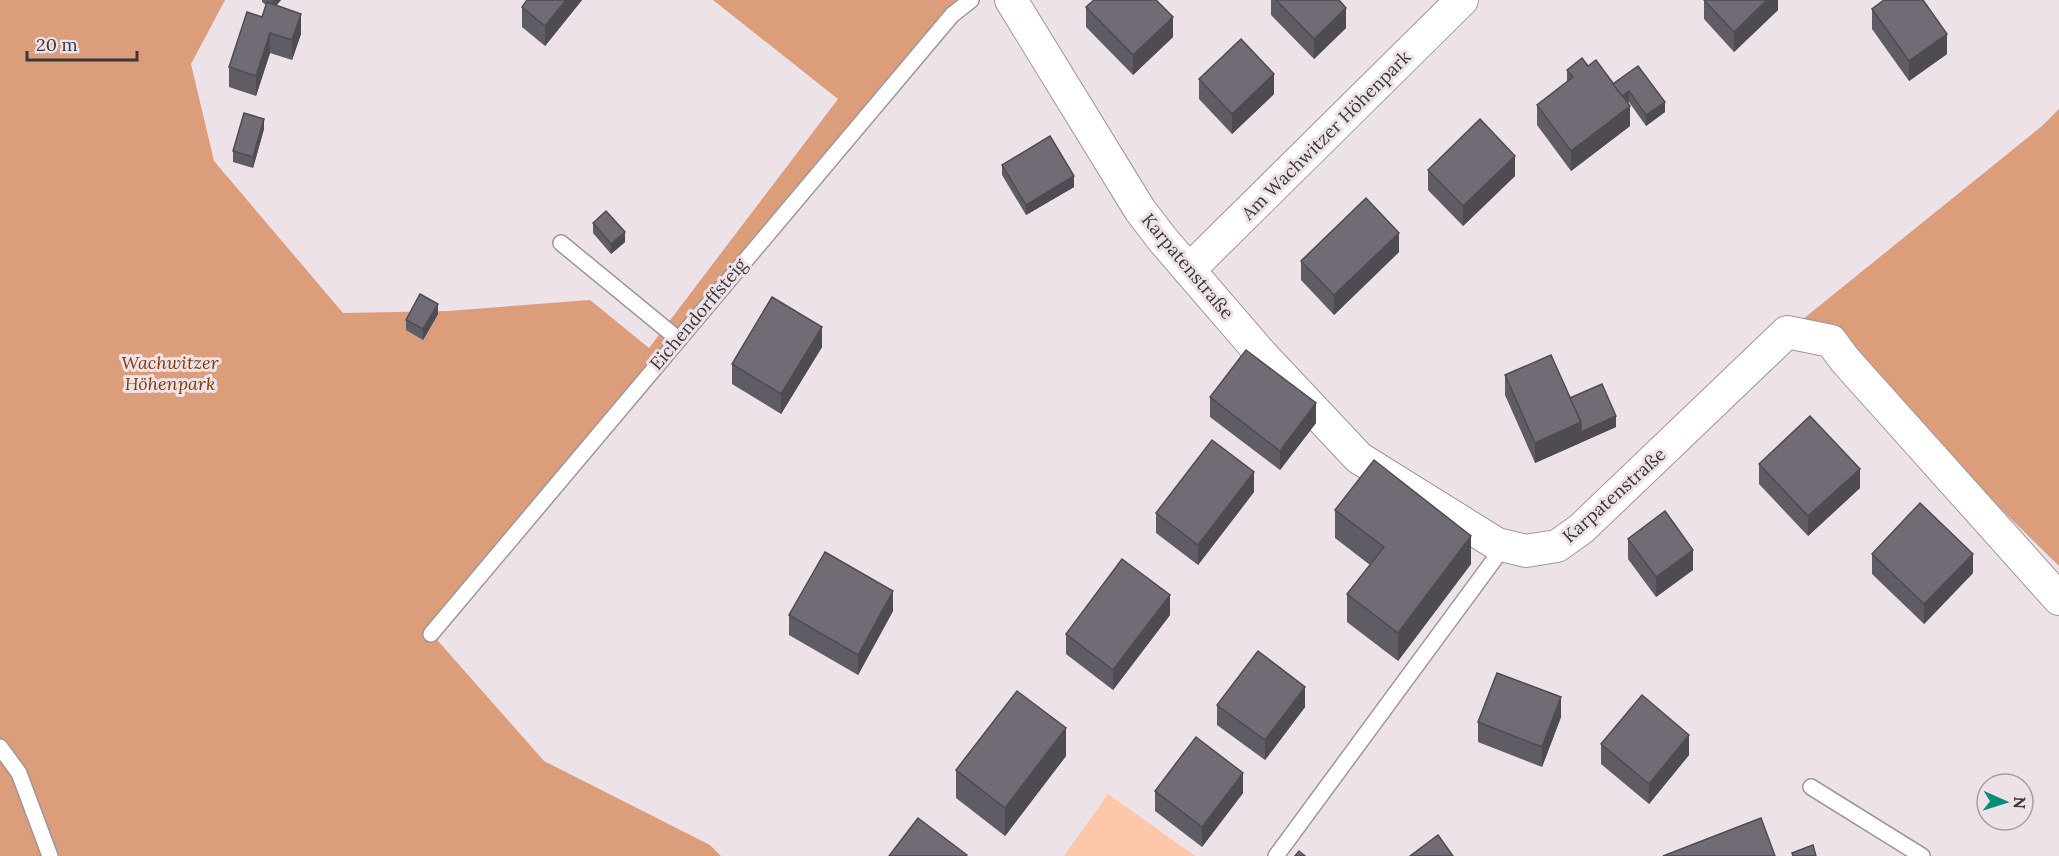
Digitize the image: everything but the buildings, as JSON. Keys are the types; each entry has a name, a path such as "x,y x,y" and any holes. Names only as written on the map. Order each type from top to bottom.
{"street":[{"name":"Karpatenstraße","path":"1011,0 1140,210 1263,356 1359,458 1497,544 1526,551 1557,546 1581,529 1787,332 1831,341 1845,360 2059,599"},
{"name":"Am Wachwitzer Höhenpark","path":"1189,270 1462,0"}],"lane":[{"name":"Eichendorffsteig","path":"431,633 952,15 971,0"},
{"path":"561,243 678,339"},
{"path":"1276,856 1505,546"},
{"path":"0,747 19,773 50,856"},
{"path":"1811,787 1922,856"}],"shaded area":[{"path":"1108,794 1195,856 1064,856"}],"green space":[{"name":"Wachwitzer Höhenpark","path":"0,0 225,0 191,64 214,161 343,313 448,311 590,300 649,348 838,99 713,0 971,0 431,633 544,761 710,845 721,856 0,856"},
{"path":"2059,109 2059,566 1831,342 1787,332 2042,126"}]}
